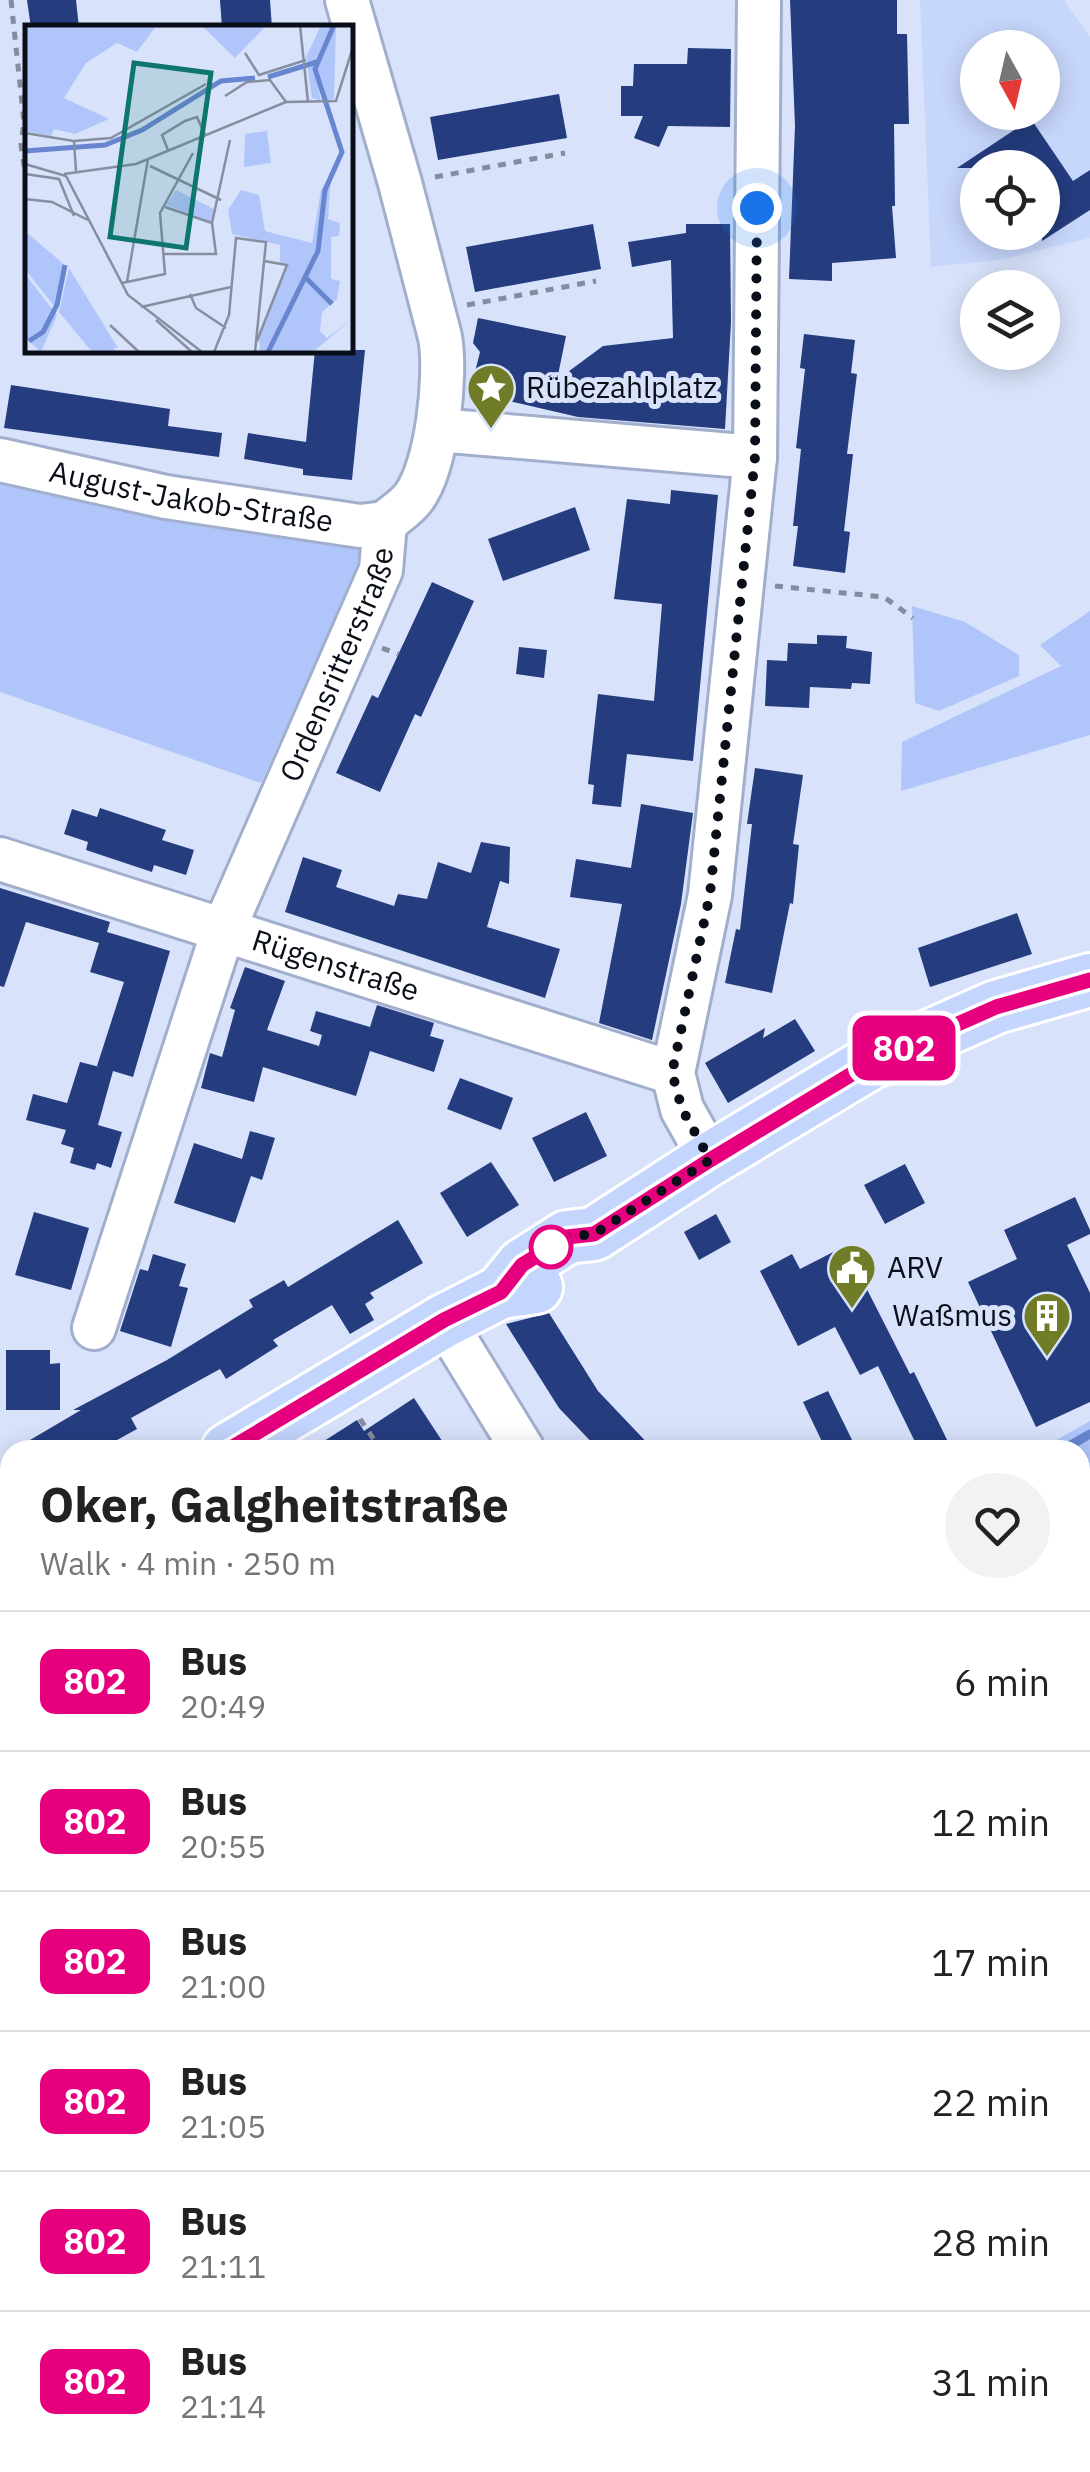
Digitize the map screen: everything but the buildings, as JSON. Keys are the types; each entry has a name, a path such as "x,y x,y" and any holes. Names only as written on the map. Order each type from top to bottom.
{"main road":[{"path":"245,1440 444,1320 501,1292 522,1265 567,1237 594,1234 870,1063 996,1007 1090,980"}],"street":[{"name":"Ordensritterstraße","path":"94,1328 224,932 380,570 385,523 415,496 438,430 443,353 400,183 347,0"},
{"path":"710,1160 682,1109 672,1073 710,894 755,457 759,0"},
{"path":"438,430 755,457"},
{"name":"August-Jakob-Straße","path":"0,460 180,500 360,526 385,523"},
{"name":"Rügenstraße","path":"0,860 672,1073"},
{"path":"444,1320 516,1440"}],"path":[{"path":"10,0 24,122 20,145 25,174"},
{"path":"400,183 565,154"},
{"path":"433,311 596,281"},
{"path":"742,583 884,597 913,618"},
{"path":"356,1413 374,1440"}],"shaded area":[{"path":"920,0 1064,0 1090,37 1090,238 1060,245 1060,150 960,150 960,250 1040,250 999,260 931,267"},
{"path":"0,477 355,542 364,555 261,783 0,692"},
{"path":"912,606 965,622 1019,655 1019,676 939,711 915,703"},
{"path":"1090,611 1090,735 901,791 902,742 1061,666 1040,645"},
{"path":"1090,1421 1090,1440 1057,1440"}],"waterway":[{"path":"1080,1440 1090,1434"}],"bus line":[{"name":"802","path":"245,1440 444,1320 501,1292 522,1265 567,1237 594,1234 870,1063 996,1007 1090,980"}],"place":[{"name":"Rübezahlplatz","path":"491,430"},
{"name":"ARV","path":"852,1310"},
{"name":"Waßmus","path":"1047,1358"}],"route":[{"path":"551,1247 567,1237 594,1234 710,1160 682,1109 672,1073 710,894 755,457 757,208"}]}
